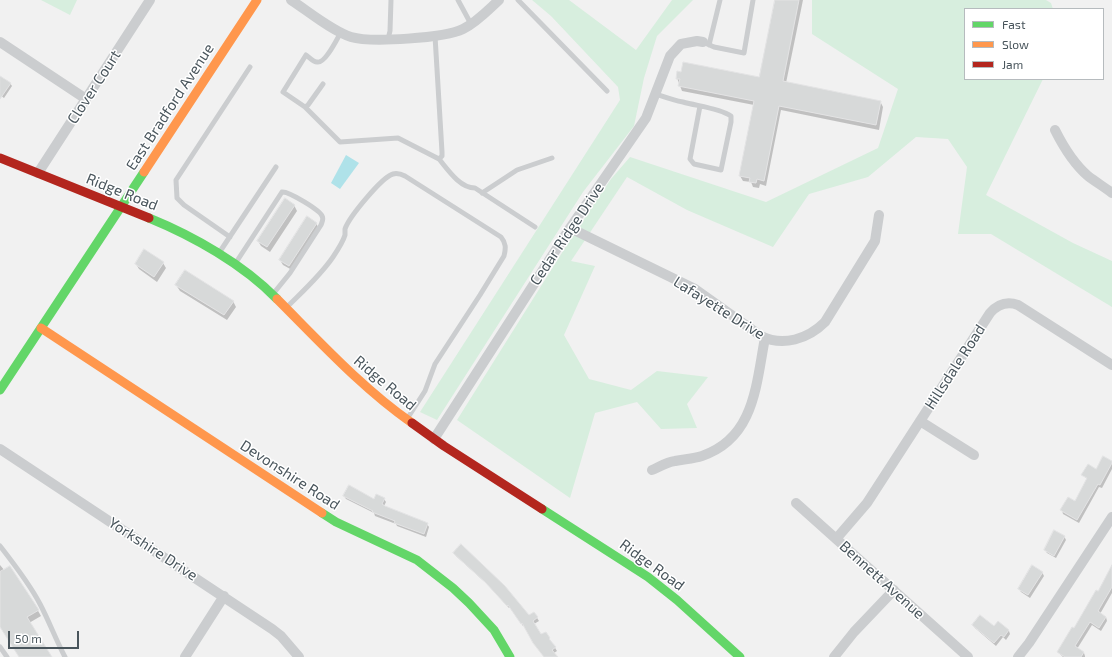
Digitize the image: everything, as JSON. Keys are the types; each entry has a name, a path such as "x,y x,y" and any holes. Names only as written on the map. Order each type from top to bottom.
{"street":[{"name":"Clover Court","path":"38,173 150,0"},
{"name":"East Bradford Avenue","path":"0,390 257,0"},
{"path":"291,0 341,32 351,37 363,39 435,36 453,33 471,24 499,0"},
{"name":"Cedar Ridge Drive","path":"434,439 570,228 646,118 670,56 681,44 697,41 706,43"},
{"path":"0,42 86,99"},
{"path":"1055,130 1065,148 1078,165 1088,176 1112,193"},
{"name":"Ridge Road","path":"0,158 179,231 234,264 272,294 349,371 407,420 434,439 648,576 740,657"},
{"name":"Lafayette Drive","path":"570,228 695,289 754,332 765,338 783,341 798,339 812,333 825,322 875,241 879,215"},
{"name":"Hillsdale Road","path":"836,539 867,503 990,312 996,307 1005,303 1018,305 1112,365"},
{"name":"Devonshire Road","path":"41,328 336,522 417,560 441,578 469,603 494,630 510,657"},
{"path":"652,470 675,461 702,456 719,448 734,436 746,420 751,406 765,338"},
{"path":"920,421 974,455"},
{"name":"Yorkshire Drive","path":"0,449 224,596 281,636 299,657"},
{"name":"Bennett Avenue","path":"796,503 968,657"},
{"path":"1018,657 1029,644 1112,517"},
{"path":"834,657 854,632 894,590"},
{"path":"185,657 224,596"}],"lane":[{"path":"388,39 390,31 391,0"},
{"path":"458,0 471,24"},
{"path":"518,0 607,91"},
{"path":"720,0 706,43 714,47 744,53 753,0"},
{"path":"341,32 325,59 316,62 306,55 283,92 305,107 340,142 398,138 439,159 466,187 475,188 535,227"},
{"path":"435,36 442,152 441,158 439,159"},
{"path":"230,237 184,205 177,198 176,180 250,67"},
{"path":"305,107 323,84"},
{"path":"656,94 669,99 700,106 724,112 731,116 732,118 722,170 691,162 690,158 700,106"},
{"path":"482,193 517,170 552,158"},
{"path":"219,254 276,167"},
{"path":"286,308 317,278 333,257 345,237 345,229 360,204 366,200 380,183 393,174 400,173 501,237 505,242 506,249 504,256 436,364 424,391 407,420"},
{"path":"234,264 282,192 285,191 292,194 321,214 323,220 321,225 290,273 272,294"},
{"path":"0,546 17,568 39,603 65,657"},
{"path":"0,647 7,657"}],"green space":[{"path":"41,0 77,0 70,15"},
{"path":"532,0 569,0 636,50 672,0 693,0 657,36 644,78 634,126 583,192 437,420 420,412 620,100 618,87 551,16"},
{"path":"812,0 1046,0 1051,3 1053,8 964,8 964,80 1043,80 986,195 1073,243 1112,261 1112,307 991,234 958,234 967,167 948,139 916,137 868,177 809,194 773,247 687,210 627,177 571,261 595,266 564,335 589,379 631,390 657,371 708,377 687,404 697,428 661,429 637,402 595,413 570,498 457,420 570,240 611,179 630,157 766,202 878,148 898,89 812,34"}],"water":[{"path":"346,155 359,163 340,189 331,183"}],"building":[{"path":"775,0 799,0 783,81 881,101 876,125 779,106 764,181 757,179 756,183 749,182 750,178 739,176 754,101 678,86 680,79 676,79 677,71 681,72 683,62 759,77"},
{"path":"0,76 11,83 0,99"},
{"path":"285,198 295,205 267,247 257,241"},
{"path":"307,216 317,223 289,266 279,260"},
{"path":"144,249 164,262 154,277 135,264"},
{"path":"185,270 234,301 224,315 175,285"},
{"path":"1103,456 1112,461 1112,463 1100,485 1098,484 1077,520 1060,510 1068,497 1075,501 1087,478 1081,475 1088,464 1096,469"},
{"path":"349,485 374,499 376,494 385,498 382,504 385,506 428,523 424,534 394,523 395,521 372,512 373,511 343,496"},
{"path":"1054,530 1065,536 1054,556 1044,550"},
{"path":"461,544 505,586 529,615 534,612 538,617 533,621 541,634 546,632 550,638 549,639 556,647 552,650 558,657 544,657 533,643 522,623 521,624 508,605 507,606 485,582 453,553"},
{"path":"1032,565 1043,572 1028,595 1018,589"},
{"path":"1112,565 1112,587 1098,611 1106,617 1099,628 1090,622 1075,646 1084,652 1081,657 1065,657 1057,652 1072,627 1074,628 1096,590 1098,591"},
{"path":"10,566 39,610 27,617 52,657 19,657 0,627 0,572"},
{"path":"980,615 994,626 998,621 1009,630 1004,637 1001,635 994,643 972,625"}],"traffic: fast":[{"path":"0,390 144,172"},
{"path":"149,218 183,233 217,252 249,274 277,299"},
{"path":"542,509 648,577 677,600 740,657"},
{"path":"322,513 336,522 417,560 453,588 469,603 494,630 510,657"}],"traffic: slow":[{"path":"144,172 257,0"},
{"path":"277,299 359,380 412,423"},
{"path":"41,328 322,513"}],"traffic: jam":[{"path":"0,158 149,218"},
{"path":"412,423 444,446 542,509"}]}
